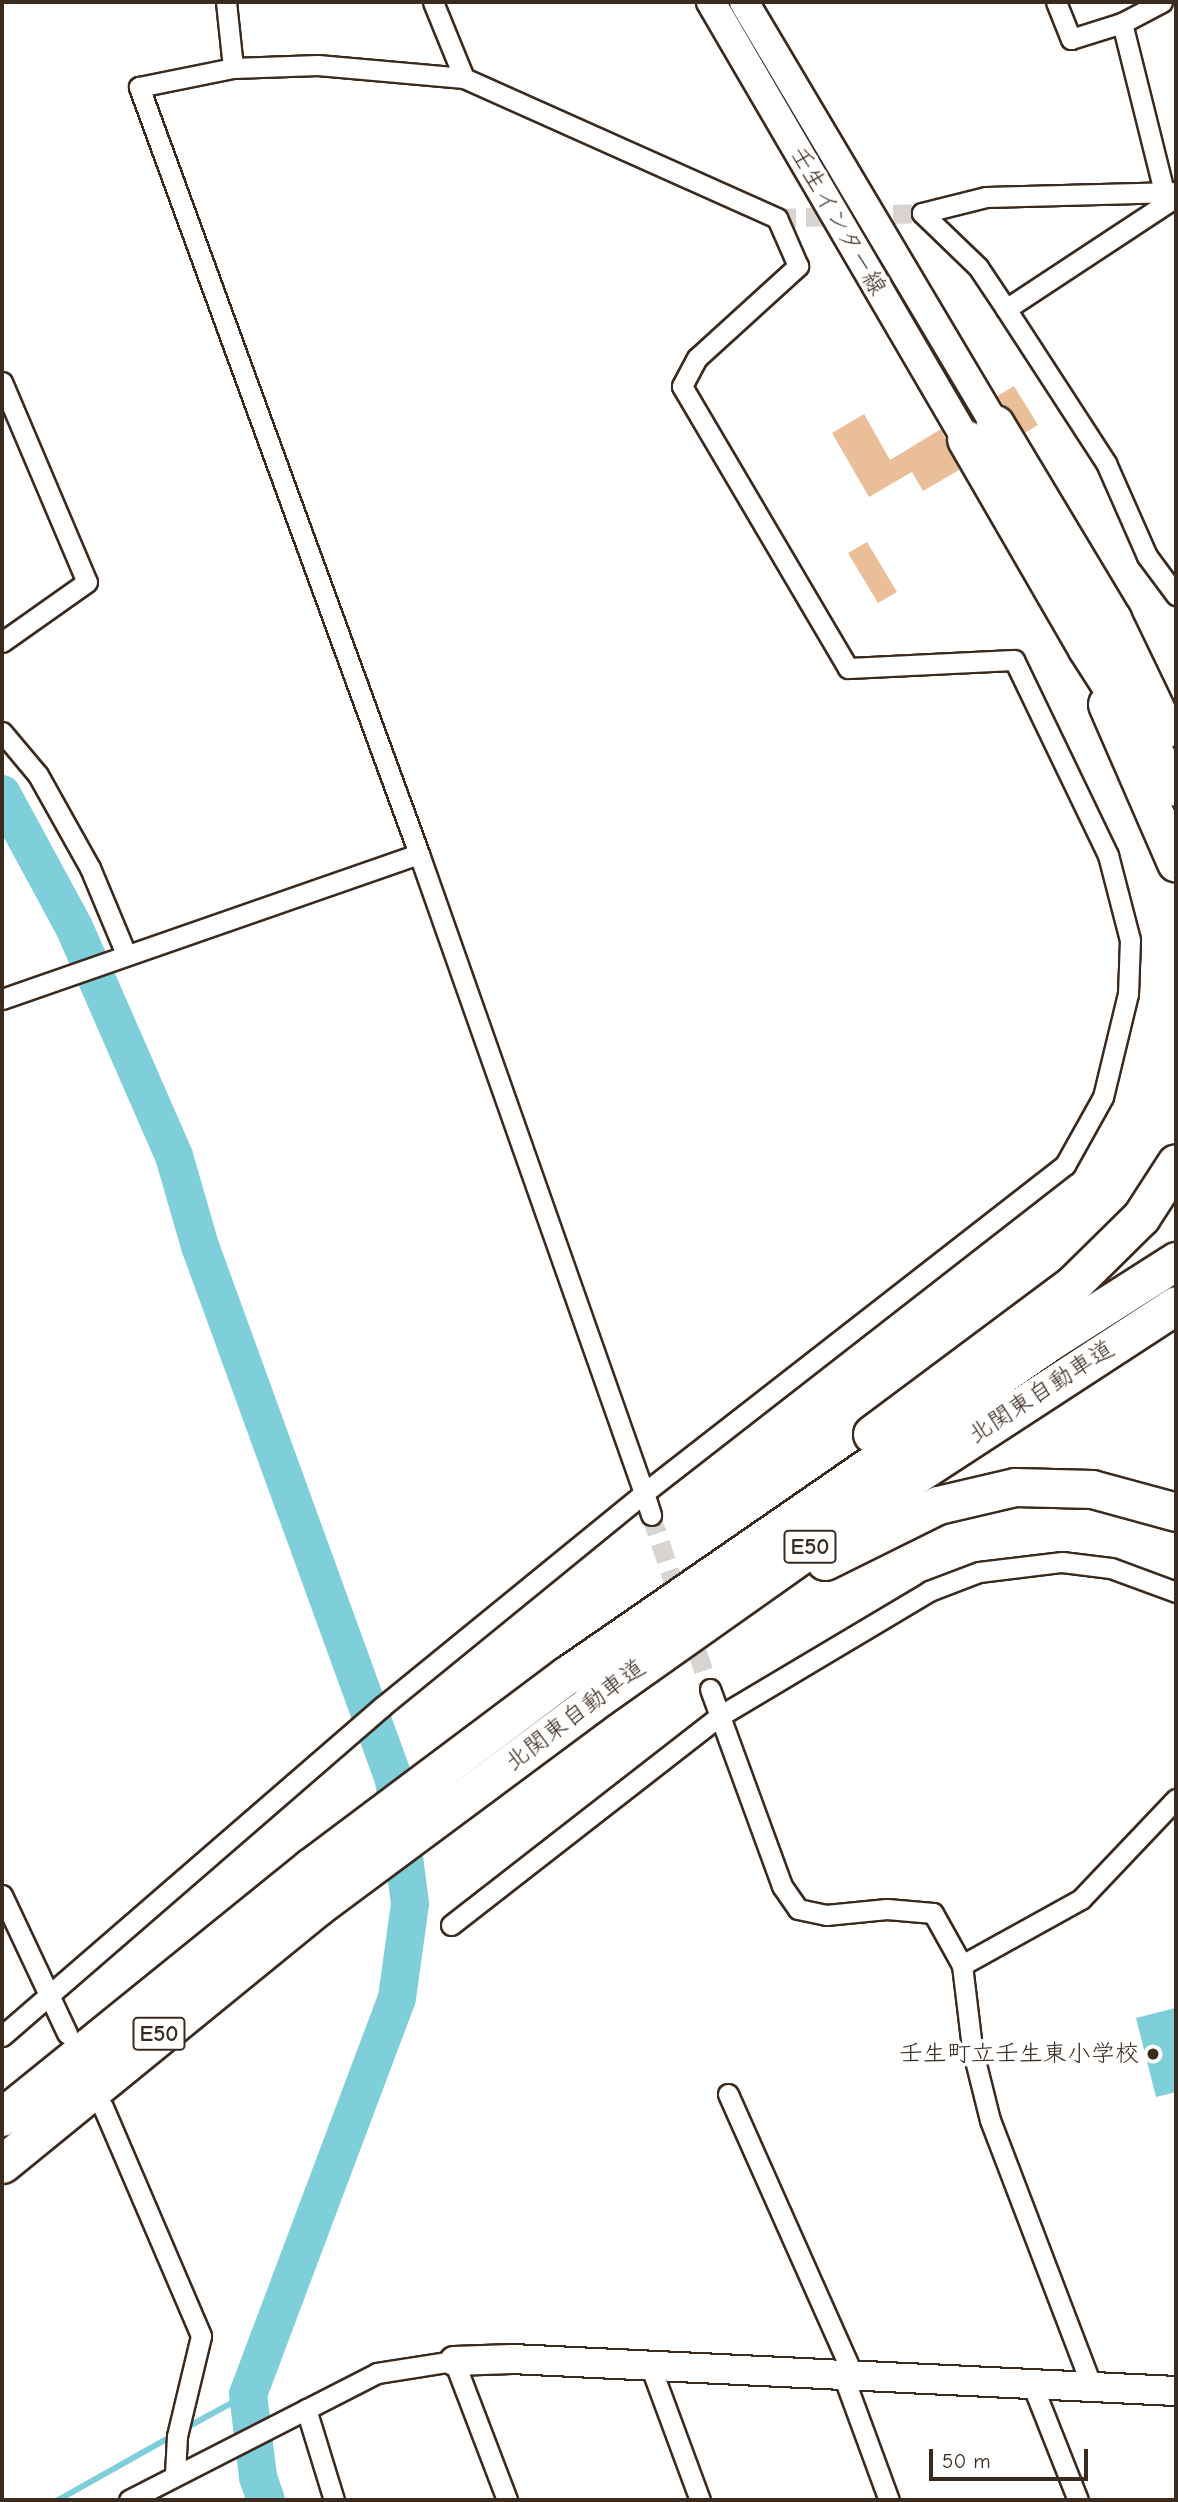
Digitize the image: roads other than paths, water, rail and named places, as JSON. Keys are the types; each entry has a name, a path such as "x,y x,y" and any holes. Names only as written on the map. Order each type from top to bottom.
{"highway":[{"path":"981,432 1112,619 1176,702"},
{"path":"981,432 1086,647 1176,863"},
{"path":"1112,619 1176,748"},
{"path":"1086,647 1176,787"},
{"path":"567,1675 712,1553 1072,1285 1141,1217 1176,1163"},
{"name":"北関東自動車道","path":"2,2117 311,1867 567,1675 1027,1357 1176,1261"},
{"name":"北関東自動車道","path":"2,2164 317,1907 739,1595 1176,1305"},
{"path":"455,1805 596,1720 803,1575 928,1509 1015,1488 1057,1486 1131,1497 1176,1512"}],"main road":[{"name":"壬生インター線","path":"712,2 981,432"},
{"name":"壬生インター線","path":"744,2 981,432"},
{"path":"454,2361 650,2365 844,2378 1176,2391"}],"street":[{"path":"226,2 233,68"},
{"path":"433,2 464,78"},
{"path":"1056,2 1071,39 1122,23 1162,2"},
{"path":"1122,23 1172,193"},
{"path":"2,2036 315,1762 383,1706 644,1493 1065,1165 1103,1097 1128,994 1130,940 1108,855 1014,660 848,668 682,386 697,358 797,266 777,218 464,78 318,65 233,68 139,88 419,854 644,1493 651,1515"},
{"path":"1006,309 1172,193"},
{"path":"1172,193 986,197 922,213 978,267 1006,309 1106,463 1147,556 1176,595"},
{"path":"2,382 87,582 2,642"},
{"path":"2,732 38,775 90,868 127,954"},
{"path":"2,999 419,854"},
{"path":"451,1926 718,1717 929,1591 979,1572 1062,1562 1111,1568 1176,1592"},
{"path":"710,1689 782,1886 798,1909 826,1916 887,1909 933,1913 962,1965 972,2048 990,2120 1092,2387"},
{"path":"962,1965 1081,1899 1176,1799"},
{"path":"2,1895 67,2033"},
{"path":"728,2094 848,2364 844,2378 889,2500"},
{"path":"103,2107 201,2336 177,2436 175,2475"},
{"path":"129,2500 377,2373 454,2361 506,2500"},
{"path":"650,2365 700,2500"},
{"path":"1032,2384 1078,2500"},
{"path":"306,2409 334,2500"}],"water":[{"path":"1175,2008 1176,2092 1156,2097 1136,2018"}],"waterway":[{"path":"2,794 74,927 174,1156 200,1246 394,1780 410,1904 397,1998 248,2394 258,2477 266,2500"},
{"path":"182,2430 248,2394"},
{"path":"58,2500 172,2436"}],"tunnel":[{"path":"777,218 922,213"},
{"path":"651,1515 710,1689"}],"place":[{"name":"壬生町立壬生東小学校","path":"1153,2054"}]}
